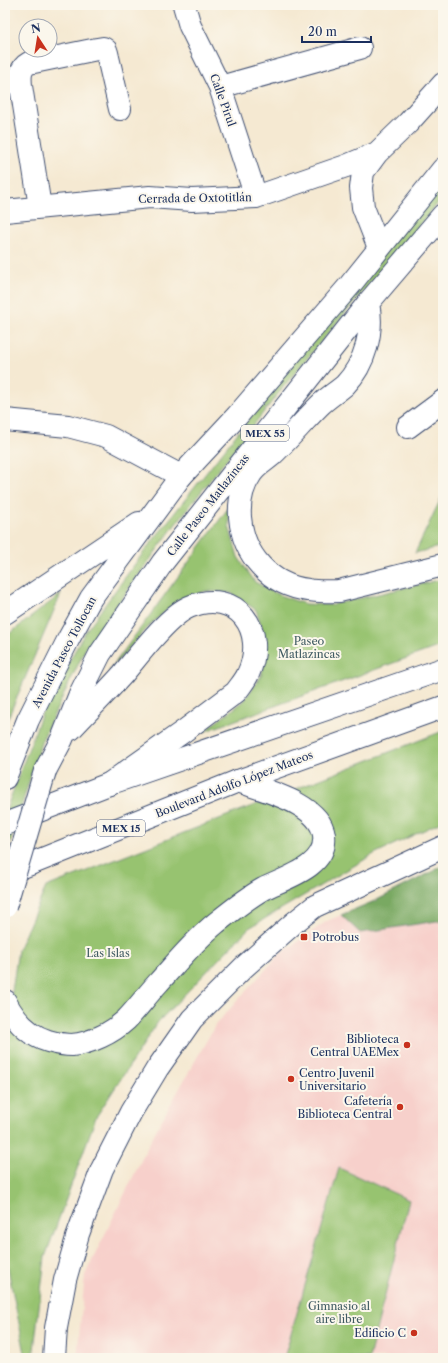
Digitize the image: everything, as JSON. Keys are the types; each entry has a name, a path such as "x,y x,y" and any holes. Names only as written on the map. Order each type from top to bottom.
{"main road":[{"name":"Calle Pirul","path":"184,5 190,26 220,87 256,197"},
{"path":"40,207 21,86 20,76 24,66 29,63 103,48 107,53 120,109"},
{"path":"220,87 360,48"},
{"path":"379,248 363,207 361,188 363,172 377,153 408,123 443,84"},
{"name":"Cerrada de Oxtotitlán","path":"5,211 150,197 192,200 256,197 346,166 377,153"},
{"name":"MEX 55","path":"152,515 181,476 237,416 350,285 443,169"},
{"name":"Calle Paseo Matlazincas","path":"62,739 80,694 100,654 162,562 368,304 443,215"},
{"path":"368,304 370,314 369,330 367,346 361,360 344,385 321,404 270,457 259,464 251,474 244,486 241,499 240,525 246,545 256,562 273,576 291,586 307,590 323,592 339,590 443,565"},
{"path":"408,427 443,400"},
{"path":"284,408 309,403 321,404"},
{"path":"5,438 15,422 68,426 106,436 181,476"},
{"path":"5,614 152,515"},
{"name":"Avenida Paseo Tollocan","path":"5,778 28,720 91,598 152,515"},
{"path":"62,739 122,675 150,642 177,615 188,608 211,603 223,603 232,606 239,611 245,618 254,636 253,662 243,684 236,692 184,731 109,784"},
{"path":"5,824 109,784 443,669"},
{"name":"Boulevard Adolfo López Mateos","path":"5,874 238,781 443,707"},
{"name":"MEX 55","path":"5,907 45,771 62,739"},
{"path":"5,1001 13,1017 22,1026 45,1040 58,1044 72,1045 105,1035 126,1020 197,939 217,922 263,890 297,874 315,860 322,851 324,844 324,834 317,819 304,807 288,798 238,781"},
{"path":"54,1358 56,1328 65,1280 78,1234 102,1169 135,1106 157,1069 192,1019 244,967 315,906 443,847"}],"shaded area":[{"path":"443,866 443,1358 77,1358 85,1275 155,1132 216,1024 279,955 327,921 377,900"}],"green space":[{"path":"443,180 443,197 289,380 175,525 86,648 42,740 5,859 6,810 44,707 85,632 143,553 306,346"},
{"path":"443,494 443,546 415,553"},
{"name":"Paseo Matlazincas","path":"229,507 229,526 238,557 255,582 279,595 305,604 331,605 443,579 443,645 203,732 244,701 261,676 266,658 265,637 256,610 231,593 206,591 178,600 150,625 109,671"},
{"path":"61,594 5,725 5,637"},
{"name":"Las Islas","path":"443,731 443,821 374,854 249,928 158,1022 96,1117 45,1257 33,1358 26,1358 5,1254 5,1040 18,950 46,887"},
{"path":"443,866 443,920 360,933 341,915 377,900"},
{"name":"Gimnasio al aire libre","path":"339,1168 409,1200 369,1358 284,1358"}],"place":[{"name":"Potrobus","path":"304,937"},
{"name":"Biblioteca Central UAEMex","path":"407,1045"},
{"name":"Centro Juvenil Universitario","path":"291,1079"},
{"name":"Cafetería Biblioteca Central","path":"400,1107"},
{"name":"Edificio C","path":"414,1333"}]}
